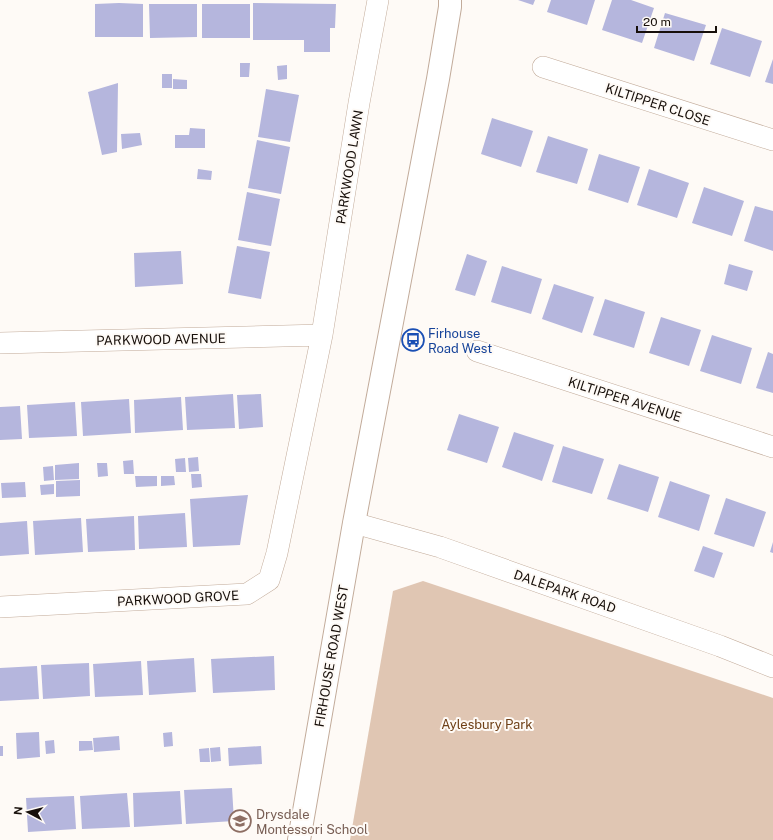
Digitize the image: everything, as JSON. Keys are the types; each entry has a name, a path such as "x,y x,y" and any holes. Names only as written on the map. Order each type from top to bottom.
{"street":[{"name":"PARKWOOD LAWN","path":"322,335 358,110 378,0"},
{"name":"FIRHOUSE ROAD WEST","path":"299,840 354,523 438,79 450,0"},
{"name":"KILTIPPER CLOSE","path":"543,67 773,140"},
{"name":"PARKWOOD AVENUE","path":"0,343 322,335"},
{"name":"PARKWOOD GROVE","path":"0,607 247,594 269,580 277,553 322,335"},
{"name":"KILTIPPER AVENUE","path":"477,351 773,447"},
{"name":"DALEPARK ROAD","path":"354,523 440,547 720,646 773,667"}],"green space":[{"name":"Aylesbury Park","path":"423,581 773,698 773,840 350,840 393,591"}],"building":[{"path":"518,0 535,0 533,5"},
{"path":"551,0 595,0 587,25 547,12"},
{"path":"612,0 631,0 654,8 642,43 602,30"},
{"path":"253,3 336,4 335,28 330,28 330,52 304,52 304,40 253,40"},
{"path":"95,4 143,4 143,37 95,37"},
{"path":"149,4 197,4 197,37 150,38"},
{"path":"202,4 250,4 250,38 202,38"},
{"path":"665,13 706,25 694,61 654,48"},
{"path":"722,28 762,41 750,77 710,64"},
{"path":"773,59 773,84 765,82"},
{"path":"240,63 250,63 249,77 240,77"},
{"path":"287,65 287,79 278,80 277,66"},
{"path":"162,74 172,74 172,88 162,88"},
{"path":"173,79 187,80 187,89 173,89"},
{"path":"118,83 117,152 102,155 88,92"},
{"path":"266,89 299,95 290,142 258,137"},
{"path":"492,118 533,131 521,167 481,154"},
{"path":"190,128 205,129 205,148 175,148 175,135 189,135"},
{"path":"140,133 142,145 122,149 121,134"},
{"path":"548,136 588,149 577,184 536,172"},
{"path":"257,140 290,147 281,194 248,188"},
{"path":"599,154 640,167 628,203 588,190"},
{"path":"198,169 212,171 211,180 197,179"},
{"path":"649,169 689,183 677,218 637,205"},
{"path":"704,187 744,201 732,236 692,223"},
{"path":"247,192 280,199 271,246 238,240"},
{"path":"755,206 773,211 773,251 744,241"},
{"path":"237,246 270,252 261,299 228,293"},
{"path":"181,251 183,284 135,287 134,253"},
{"path":"467,254 487,261 475,296 455,290"},
{"path":"729,264 753,271 747,291 724,284"},
{"path":"502,266 542,279 531,314 491,302"},
{"path":"554,284 594,297 582,333 542,319"},
{"path":"605,299 645,312 634,348 593,335"},
{"path":"661,317 701,330 689,366 649,353"},
{"path":"712,335 752,348 741,384 700,371"},
{"path":"768,352 773,354 773,393 756,388"},
{"path":"233,394 235,428 187,430 185,397"},
{"path":"261,394 263,427 239,429 237,395"},
{"path":"181,397 183,430 135,433 134,400"},
{"path":"129,399 131,433 83,436 81,402"},
{"path":"75,402 77,436 29,438 27,405"},
{"path":"20,406 22,439 0,440 0,407"},
{"path":"459,414 499,427 487,463 447,450"},
{"path":"514,432 554,445 542,481 502,467"},
{"path":"563,446 604,459 592,494 552,482"},
{"path":"198,457 199,471 189,472 188,458"},
{"path":"185,458 186,472 176,472 175,459"},
{"path":"133,460 134,474 124,474 123,461"},
{"path":"79,463 79,479 55,480 55,465"},
{"path":"97,463 107,463 108,476 98,477"},
{"path":"619,464 659,477 648,512 607,499"},
{"path":"53,466 54,480 44,481 43,467"},
{"path":"191,474 201,474 202,487 192,488"},
{"path":"135,476 157,476 157,486 136,487"},
{"path":"161,476 174,476 175,485 161,486"},
{"path":"80,480 80,496 56,497 56,481"},
{"path":"670,481 710,495 699,531 658,517"},
{"path":"25,482 26,497 2,498 1,483"},
{"path":"54,484 54,494 41,495 40,485"},
{"path":"248,495 240,545 193,547 190,499"},
{"path":"726,498 766,512 754,547 714,534"},
{"path":"185,513 187,547 139,549 138,516"},
{"path":"134,516 135,550 88,552 86,519"},
{"path":"81,518 83,552 35,555 33,521"},
{"path":"27,521 29,554 0,556 0,523"},
{"path":"773,542 773,553 770,552"},
{"path":"703,546 723,553 714,578 694,571"},
{"path":"274,656 275,690 213,693 211,659"},
{"path":"194,658 196,692 149,695 147,661"},
{"path":"141,661 143,695 95,697 93,664"},
{"path":"89,663 90,696 43,699 41,665"},
{"path":"37,666 39,699 0,701 0,668"},
{"path":"39,732 40,757 17,759 16,733"},
{"path":"172,732 173,746 164,747 163,733"},
{"path":"119,736 120,750 94,752 93,738"},
{"path":"54,740 55,753 46,754 45,741"},
{"path":"79,741 92,741 93,750 79,751"},
{"path":"0,746 3,746 3,756 0,756"},
{"path":"261,746 262,764 229,766 228,748"},
{"path":"220,747 221,761 211,762 210,748"},
{"path":"209,748 210,762 200,762 199,749"},
{"path":"232,788 234,821 186,824 184,790"},
{"path":"180,791 182,824 134,827 133,793"},
{"path":"127,793 130,827 82,829 80,796"},
{"path":"74,796 76,829 28,832 26,798"}],"place":[{"name":"Firhouse Road West","path":"413,340"},
{"name":"Drysdale Montessori School","path":"240,821"}]}
